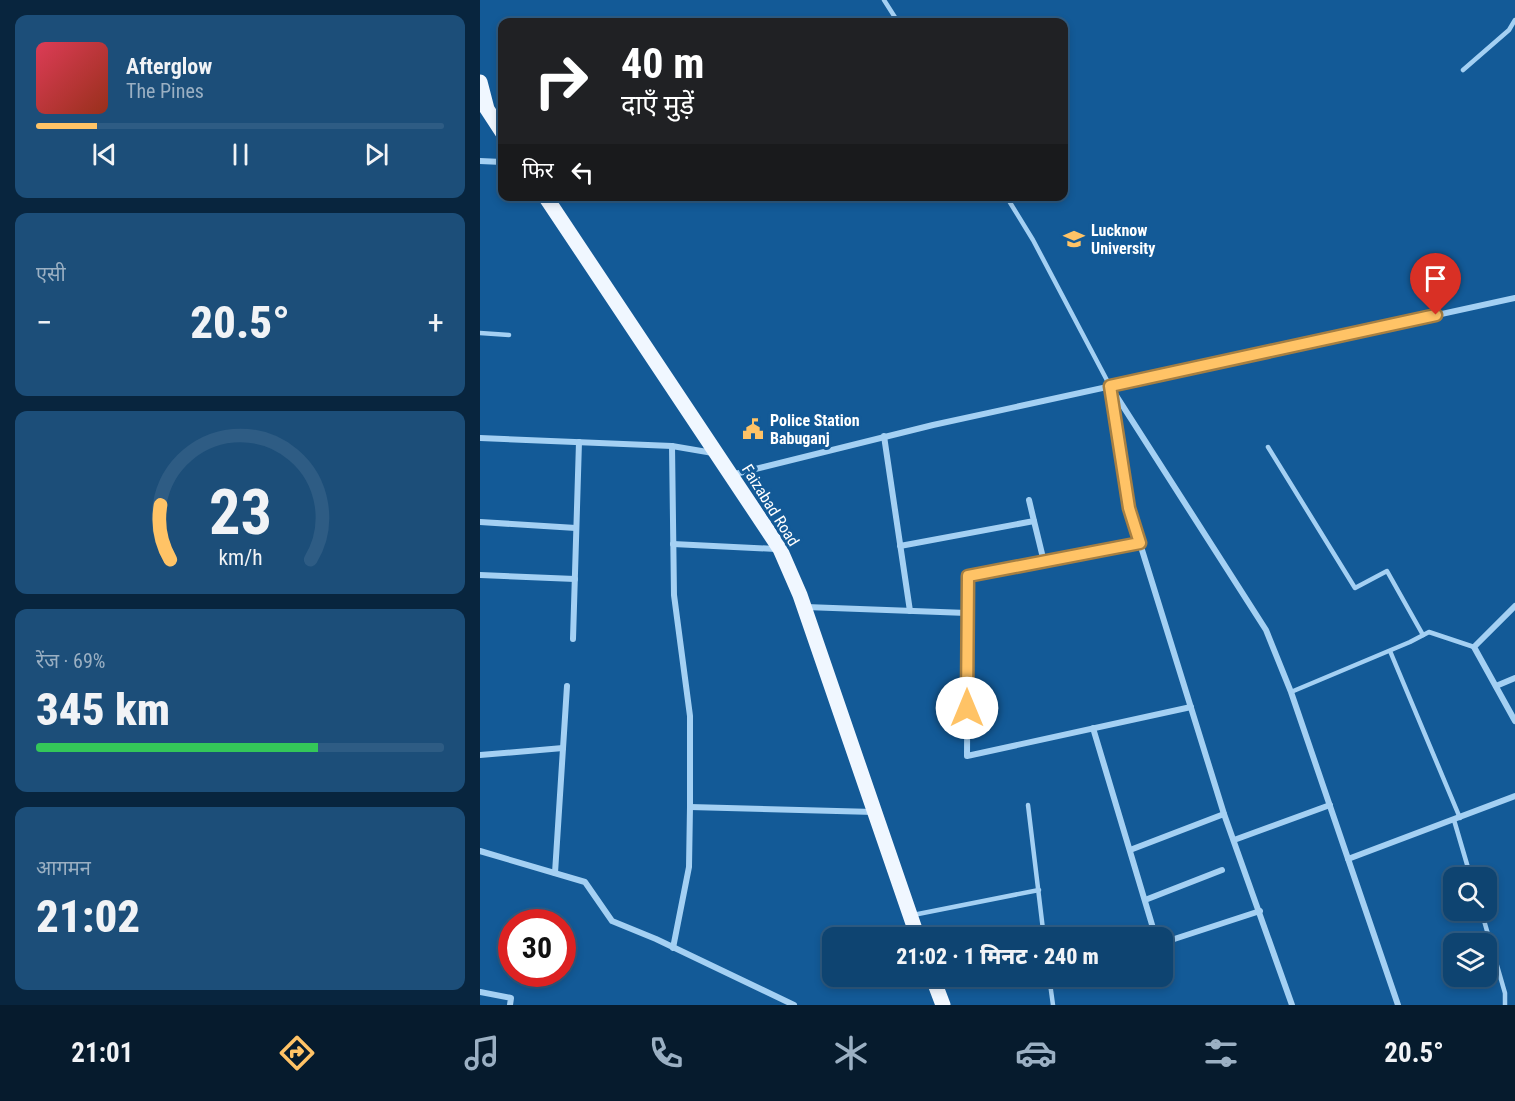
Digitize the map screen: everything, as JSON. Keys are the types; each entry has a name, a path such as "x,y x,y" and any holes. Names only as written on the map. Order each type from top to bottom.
{"main road":[{"path":"480,82 484,107 498,126"},
{"name":"Faizabad Road","path":"548,201 780,549 804,607 914,927"},
{"path":"936,987 943,1005"}],"street":[{"path":"480,161 498,162"},
{"path":"731,475 884,436 1515,298"},
{"path":"1110,386 1129,508 1224,814 1260,911 1290,1004"},
{"path":"1110,386 1266,630 1291,692 1398,1005"},
{"path":"884,436 910,611"},
{"path":"480,438 672,446 717,453"},
{"path":"573,639 579,442"},
{"path":"672,446 674,595 690,717 689,867 673,948"},
{"path":"1029,500 1044,562"},
{"path":"900,546 1034,521"},
{"path":"480,522 576,528"},
{"path":"1140,543 968,576 967,756 1191,706"},
{"path":"673,544 780,549"},
{"path":"480,575 575,579"},
{"path":"1515,606 1474,646 1515,721"},
{"path":"804,607 968,613"},
{"path":"1496,687 1515,678"},
{"path":"555,873 567,686"},
{"path":"1093,728 1153,927"},
{"path":"480,754 563,748"},
{"path":"1348,859 1515,796"},
{"path":"1234,840 1330,805"},
{"path":"690,807 875,812"},
{"path":"1130,850 1224,814"},
{"path":"480,851 585,882 612,921 794,1005"},
{"path":"1145,900 1222,870"},
{"path":"1173,939 1260,911"},
{"path":"480,992 511,998 510,1005"}],"lane":[{"path":"884,0 895,18"},
{"path":"1463,70 1509,30 1515,20"},
{"path":"1009,201 1033,240 1110,386"},
{"path":"480,333 508,335"},
{"path":"1268,447 1355,588 1387,571 1423,635"},
{"path":"1291,692 1390,651 1429,632 1474,646"},
{"path":"1390,651 1457,819 1468,867"},
{"path":"1028,805 1043,927"},
{"path":"910,916 1039,890"},
{"path":"1484,921 1505,993 1505,1005"},
{"path":"1051,987 1053,1005"}],"place":[{"name":"Lucknow University","path":"1074,239"},
{"name":"Police Station Babuganj","path":"753,429"}],"route":[{"path":"967,708 968,576 1140,543 1129,508 1110,386 1436,315"}]}
